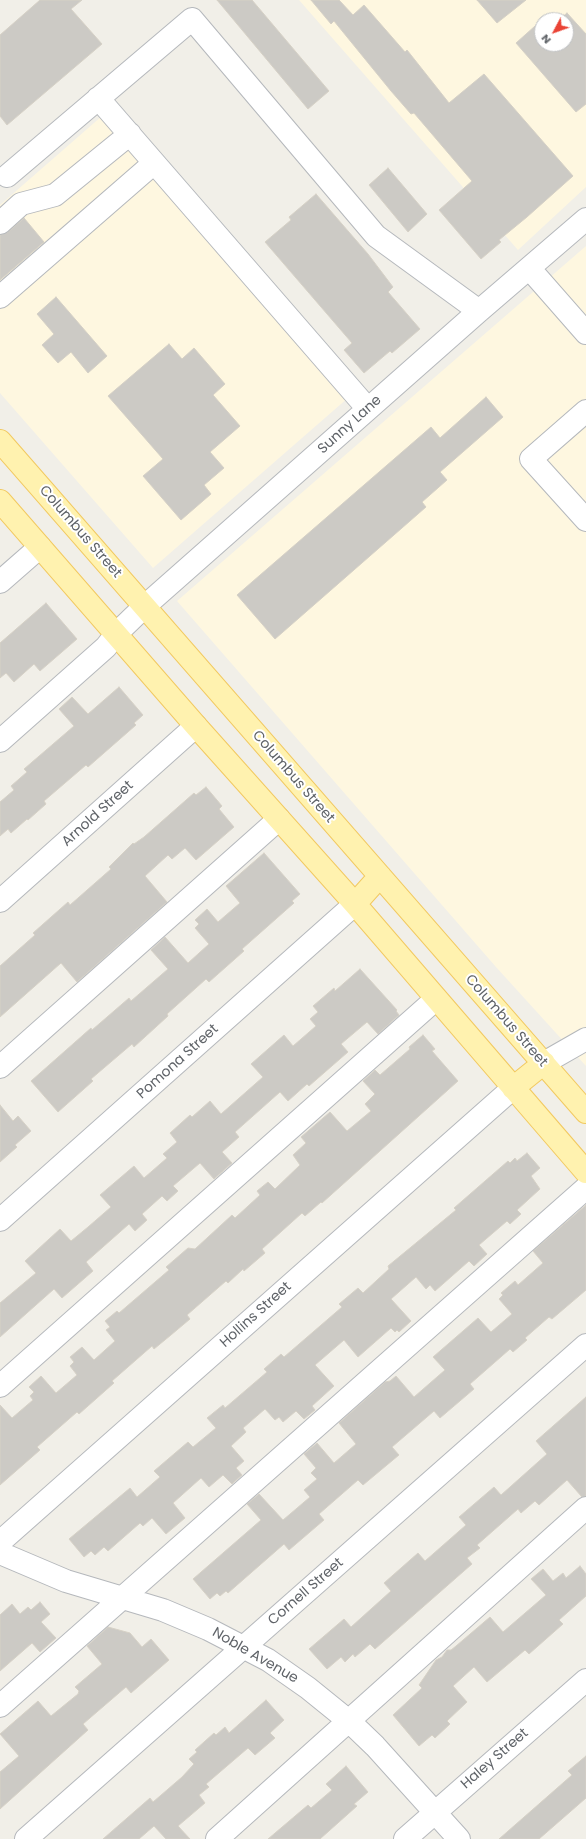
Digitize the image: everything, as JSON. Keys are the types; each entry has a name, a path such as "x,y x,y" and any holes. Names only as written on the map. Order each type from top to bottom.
{"main road":[{"name":"Columbus Street","path":"0,441 586,1112"},
{"path":"0,501 196,726 355,904 586,1172"},
{"path":"355,904 380,876"},
{"path":"513,1088 544,1063"}],"street":[{"path":"7,176 192,19 376,236 479,310"},
{"path":"98,98 368,409"},
{"path":"0,223 21,204 55,195 130,134"},
{"path":"0,297 154,163"},
{"name":"Sunny Lane","path":"0,742 106,647 116,634 145,606 479,310 586,219"},
{"path":"529,268 586,333"},
{"path":"586,411 531,459 586,520"},
{"path":"0,582 40,547"},
{"name":"Arnold Street","path":"0,901 196,726"},
{"path":"0,1067 279,819"},
{"name":"Pomona Street","path":"0,1220 355,904"},
{"path":"0,1386 436,998"},
{"path":"544,1063 586,1039"},
{"name":"Hollins Street","path":"0,1542 513,1088"},
{"path":"0,1706 586,1188"},
{"name":"Cornell Street","path":"26,1839 586,1345"},
{"path":"217,1839 350,1722 586,1508"},
{"name":"Noble Avenue","path":"0,1552 66,1580 163,1610 208,1629 268,1660 308,1688 350,1722 375,1746 459,1839"},
{"name":"Haley Street","path":"404,1839 586,1680"}],"shaded area":[{"path":"299,0 586,0 586,187 518,250"},
{"path":"102,116 349,397 153,568 0,393 0,205"},
{"path":"586,246 586,1066 496,967 177,601"}],"building":[{"path":"40,0 82,0 71,9 102,44 7,125 0,116 0,35"},
{"path":"217,0 252,0 329,91 308,109"},
{"path":"311,0 339,0 353,15 364,5 405,52 407,50 449,103 484,74 573,176 499,240 501,242 481,259 439,210 472,181 414,113 411,114 391,91 334,21 331,24"},
{"path":"477,0 526,0 497,23"},
{"path":"574,21 586,34 586,104 576,112 516,43 534,27 534,52 574,52"},
{"path":"388,168 427,214 408,232 369,185"},
{"path":"316,194 368,254 393,287 388,292 420,329 392,353 390,351 364,373 344,350 352,343 265,242 291,220 289,217"},
{"path":"24,218 44,242 0,280 0,235 8,232"},
{"path":"56,297 107,356 88,373 71,352 58,363 42,345 54,334 37,314"},
{"path":"169,344 182,359 194,348 225,384 213,395 240,426 210,452 224,468 204,485 211,494 181,520 143,476 163,459 108,396"},
{"path":"486,397 503,417 440,472 447,480 422,502 426,507 275,639 237,595 431,427 440,438"},
{"path":"46,603 77,639 40,671 34,664 14,682 6,673 0,678 0,643"},
{"path":"119,687 143,715 134,723 136,725 88,767 86,765 44,801 46,804 28,820 27,819 11,833 8,829 0,836 0,802 14,790 11,786 27,772 24,769 74,726 59,709 72,697 88,714"},
{"path":"206,787 222,806 219,809 234,827 196,860 185,848 172,859 168,855 145,876 167,902 77,982 61,963 0,1017 0,966 35,935 33,933 68,902 70,905 111,869 109,867 133,843 134,844 144,837 194,793 196,795"},
{"path":"264,853 300,894 292,901 294,903 242,949 244,951 209,982 206,979 167,1014 168,1016 134,1047 132,1044 91,1079 93,1081 58,1112 31,1081 91,1028 92,1030 129,998 131,1001 168,969 151,950 165,937 188,963 209,944 195,928 199,924 195,920 207,909 218,922 240,903 226,886"},
{"path":"360,969 397,1010 396,1011 399,1015 378,1034 367,1022 341,1044 348,1052 309,1086 307,1084 288,1101 280,1092 235,1132 239,1137 222,1152 232,1163 214,1179 200,1163 173,1186 178,1191 167,1201 162,1196 142,1214 147,1220 135,1231 129,1224 86,1262 93,1271 62,1298 54,1289 0,1337 0,1303 36,1273 25,1261 60,1229 71,1241 111,1207 100,1195 134,1166 144,1178 167,1158 163,1154 177,1142 170,1133 190,1115 192,1117 210,1101 221,1114 263,1077 251,1064 284,1035 293,1046 316,1026 310,1019 318,1012 313,1006 334,988 335,991"},
{"path":"423,1035 435,1049 432,1051 458,1081 322,1203 321,1202 305,1216 302,1213 262,1249 265,1253 244,1271 243,1269 228,1283 226,1281 187,1315 190,1319 154,1349 152,1346 112,1381 114,1383 79,1414 77,1412 37,1447 40,1450 0,1485 0,1405 12,1418 33,1400 30,1396 34,1392 29,1387 41,1376 56,1393 77,1375 70,1366 74,1362 70,1357 82,1347 94,1360 115,1341 106,1330 110,1327 105,1321 117,1311 119,1313 169,1270 166,1267 188,1248 195,1249 232,1215 235,1218 260,1195 257,1191 268,1182 275,1189 300,1165 293,1155 306,1143 301,1137 330,1112 347,1131 371,1111 365,1104 375,1094 363,1081 375,1070 380,1075 410,1049 409,1047"},
{"path":"0,1105 13,1121 18,1116 31,1131 15,1145 17,1147 0,1162"},
{"path":"527,1153 540,1168 531,1176 540,1189 517,1210 521,1214 510,1224 507,1221 479,1245 487,1254 474,1266 469,1261 435,1291 430,1285 426,1289 416,1277 391,1299 411,1321 399,1332 397,1330 395,1332 391,1328 358,1357 344,1340 315,1365 334,1386 312,1406 315,1410 304,1419 296,1411 283,1422 279,1417 275,1420 265,1409 243,1428 246,1432 231,1446 244,1461 236,1468 242,1475 232,1484 223,1475 209,1487 201,1478 173,1503 185,1518 166,1534 152,1518 143,1526 140,1523 108,1551 104,1547 95,1555 91,1551 84,1557 69,1539 130,1488 137,1497 160,1477 154,1471 188,1442 193,1447 216,1428 207,1418 223,1405 225,1408 267,1372 264,1369 281,1354 284,1357 342,1307 339,1304 358,1288 363,1293 389,1269 388,1266 456,1210 454,1208 508,1161 510,1163 515,1158 517,1161"},
{"path":"586,1205 586,1290 552,1319 549,1317 525,1338 527,1340 513,1352 510,1349 470,1384 474,1389 440,1418 434,1411 392,1447 399,1455 363,1485 358,1480 319,1514 324,1520 289,1550 284,1544 228,1593 226,1591 220,1596 217,1593 210,1599 193,1579 261,1520 247,1504 259,1494 283,1520 310,1497 304,1490 317,1479 311,1473 316,1468 304,1454 317,1443 334,1463 356,1444 339,1423 385,1382 390,1381 396,1376 414,1397 445,1370 433,1357 478,1318 491,1332 512,1314 499,1299 503,1295 501,1293 515,1281 518,1285 543,1263 533,1251"},
{"path":"586,1397 586,1496 582,1497 567,1480 539,1505 535,1501 521,1513 518,1509 477,1545 480,1548 467,1558 472,1564 375,1649 370,1644 355,1657 353,1654 345,1662 341,1657 327,1669 309,1649 344,1619 351,1627 391,1591 384,1583 418,1553 425,1561 466,1525 459,1517 494,1487 501,1495 547,1454 536,1441"},
{"path":"580,1566 586,1574 586,1596 559,1620 563,1624 529,1654 525,1650 487,1682 474,1667 453,1686 467,1702 447,1721 450,1724 435,1738 432,1735 419,1746 393,1715 422,1688 419,1685 436,1660 442,1657 447,1650 451,1650 490,1617 503,1632 546,1595 531,1579 543,1569 553,1581 563,1573 566,1578"},
{"path":"40,1602 50,1614 41,1622 56,1638 40,1652 32,1643 0,1671 0,1615 12,1604 20,1614 28,1607 31,1610"},
{"path":"108,1627 130,1633 142,1647 151,1639 169,1660 131,1693 126,1687 83,1724 88,1730 0,1809 0,1772 19,1756 0,1734 38,1701 51,1716 78,1694 79,1691 75,1687 102,1664 87,1646"},
{"path":"266,1700 284,1720 270,1733 275,1738 255,1755 248,1748 206,1784 209,1787 199,1795 205,1803 178,1826 190,1839 166,1839 154,1826 139,1839 103,1839 150,1798 153,1802 182,1777 194,1764 189,1759 197,1752 195,1750 214,1733 216,1735 225,1727 229,1733"},
{"path":"586,1756 586,1798 539,1839 499,1839 572,1775 568,1771"},
{"path":"346,1766 368,1792 354,1804 357,1806 320,1839 268,1839 308,1805 311,1808 332,1790 326,1784"}]}
